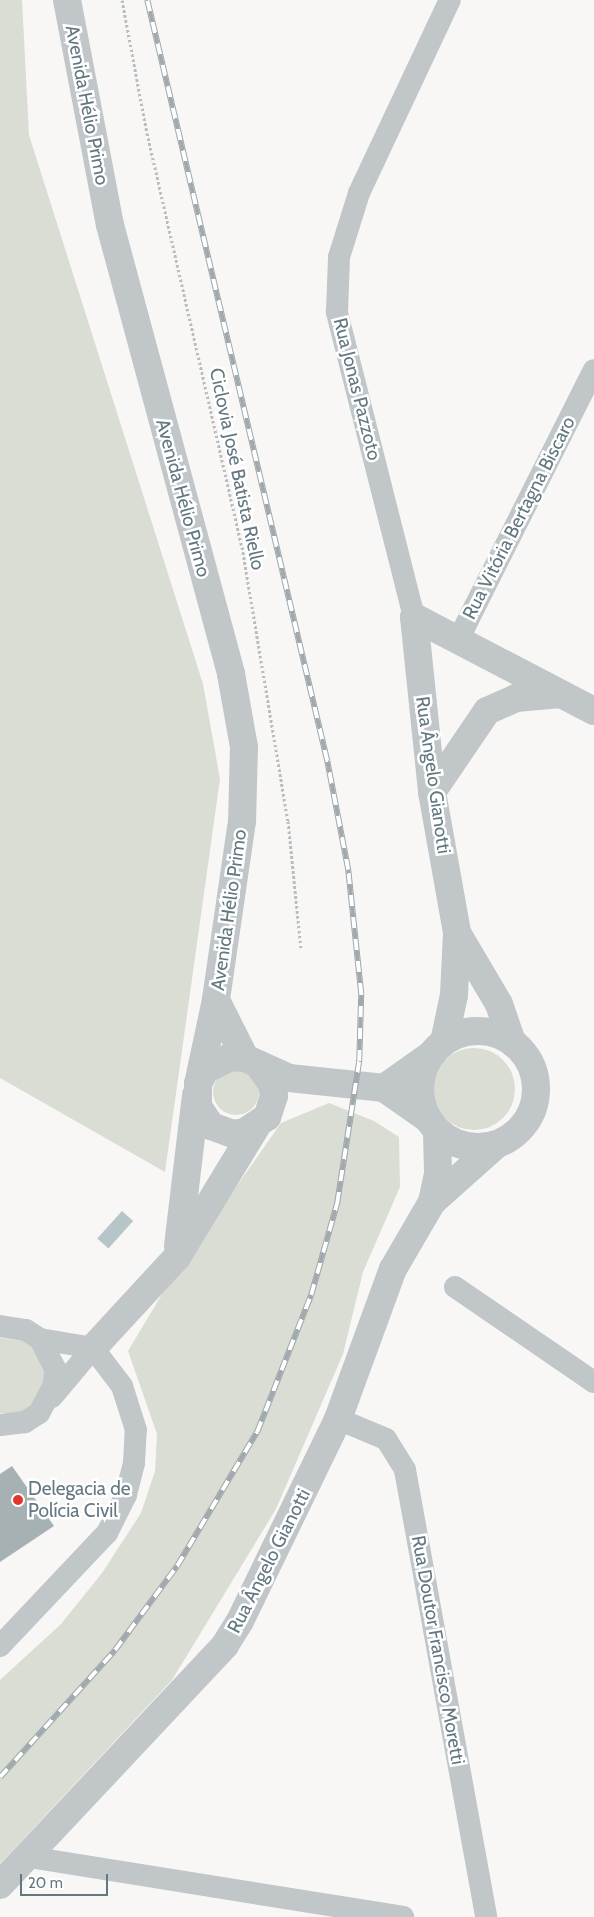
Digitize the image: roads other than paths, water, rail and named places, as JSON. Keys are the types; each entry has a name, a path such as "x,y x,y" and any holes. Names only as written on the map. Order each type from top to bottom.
{"street":[{"name":"Avenida Hélio Primo","path":"67,0 110,225 231,674 244,747 242,821 216,1000 197,1089 177,1257"},
{"name":"Rua Jonas Pazzoto","path":"414,617 337,312 338,257 359,193 450,0"},
{"name":"Rua Vitória Bertagna Biscaro","path":"458,640 594,370"},
{"path":"414,617 594,711"},
{"name":"Rua Ângelo Gianotti","path":"414,617 432,792 456,933 454,995 438,1048"},
{"path":"432,792 487,712 516,698 561,694"},
{"name":"Rua Ângelo Gianotti","path":"456,933 499,1004 512,1042"},
{"name":"Avenida Hélio Primo","path":"216,1000 251,1061"},
{"path":"316,1082 262,1122 233,1134 212,1126 197,1089 216,1061 251,1061 289,1078 384,1088 433,1125 465,1146 496,1144 527,1121 534,1104 530,1066 512,1042 474,1032 438,1048 384,1088"},
{"path":"433,1125 420,1086 438,1048"},
{"path":"0,1435 25,1422 48,1402 93,1348 177,1257 262,1122 274,1096 272,1084 251,1061"},
{"name":"Rua Ângelo Gianotti","path":"432,1202 438,1174 433,1125"},
{"name":"Rua Ângelo Gianotti","path":"0,1885 29,1857 225,1645 259,1588 338,1418 393,1269 432,1202 496,1144"},
{"path":"456,1287 594,1382"},
{"path":"0,1326 26,1330 40,1339 93,1348 122,1386 136,1430 134,1464 126,1495 107,1533 0,1646"},
{"path":"40,1339 55,1368 48,1402"},
{"name":"Rua Doutor Francisco Moretti","path":"338,1418 386,1439 406,1470 486,1917"},
{"path":"0,1425 25,1422"},
{"path":"29,1857 403,1917"}],"railway":[{"path":"0,1777 115,1650 177,1566 257,1432 311,1295 337,1203 359,1061 361,994 348,870 327,761 147,0"}],"place":[{"name":"Delegacia de Polícia Civil","path":"18,1500"}]}
